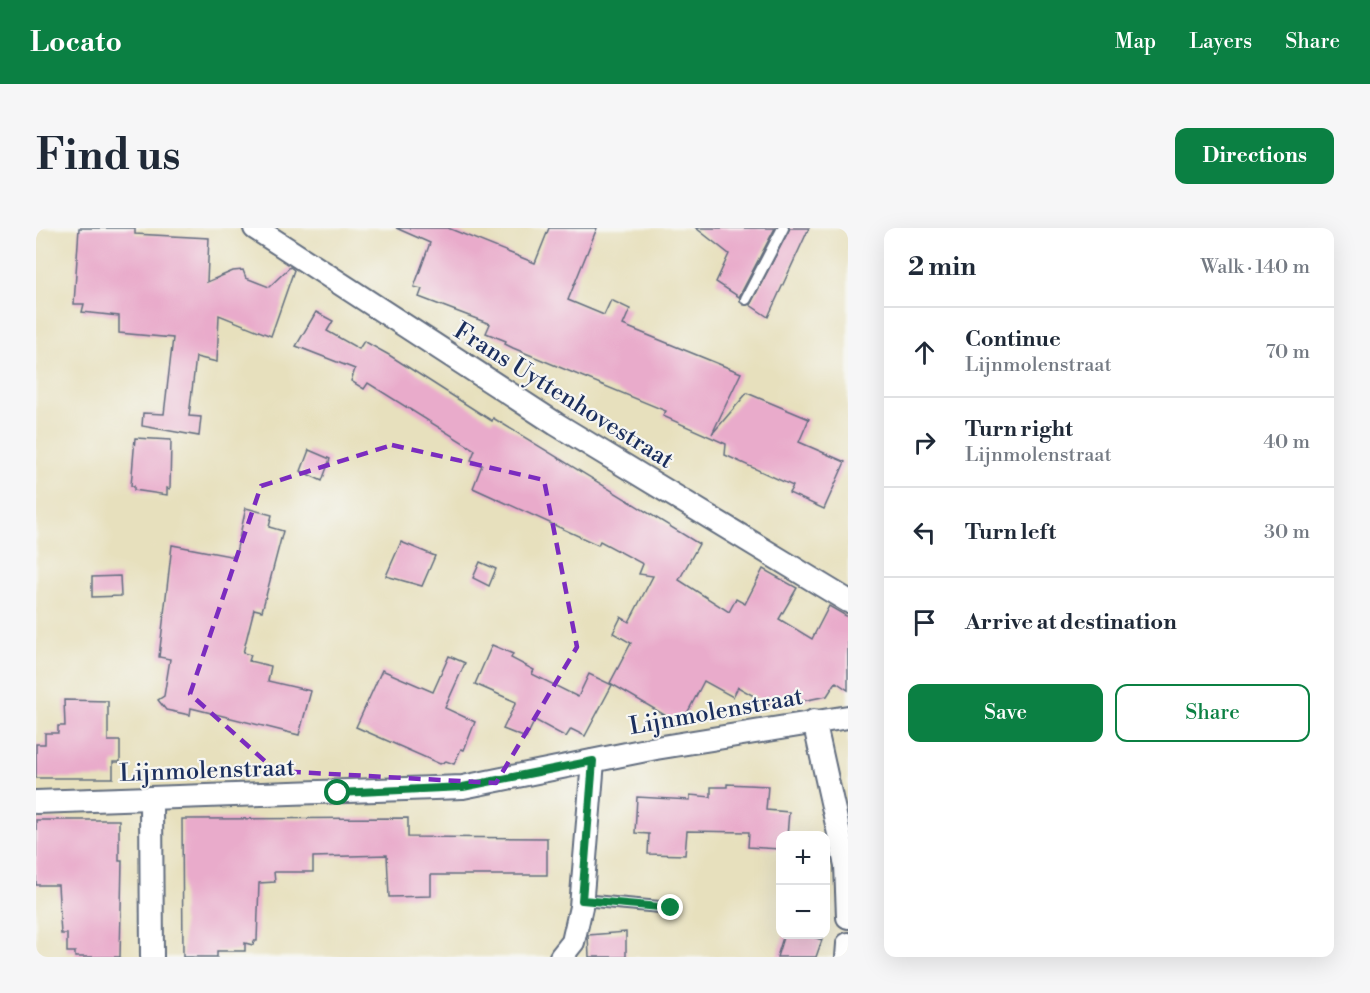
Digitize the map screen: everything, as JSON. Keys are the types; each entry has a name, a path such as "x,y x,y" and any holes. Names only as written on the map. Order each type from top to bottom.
{"street":[{"name":"Frans Uyttenhovestraat","path":"255,228 556,424 848,601"},
{"name":"Lijnmolenstraat","path":"36,802 151,800 463,787 593,761 814,721 848,717"},
{"path":"814,721 846,866 848,917"},
{"path":"561,957 573,942 582,900 593,761"},
{"path":"151,800 152,957"},
{"path":"847,957 848,944"}],"lane":[{"path":"746,299 783,228"},
{"path":"582,900 671,908"}],"highlighted area":[{"path":"392,445 544,480 577,647 496,783 276,771 190,694 261,486"}],"building":[{"path":"79,228 135,228 135,234 209,238 207,282 233,271 243,270 246,278 269,287 290,267 294,270 271,336 219,315 217,362 196,357 189,416 201,417 199,436 142,426 143,413 164,414 173,338 119,333 119,316 82,312 84,304 74,304"},
{"path":"396,228 448,228 535,263 549,228 597,228 568,300 604,315 611,300 630,309 623,325 741,373 712,434 747,393 809,419 799,442 845,462 824,509 789,493 793,486 725,455 726,444 663,416 666,411 513,348 505,344 506,341 486,333 490,324 419,297 422,289 414,287 430,243"},
{"path":"696,228 775,228 739,297 716,282 729,254"},
{"path":"790,228 809,228 768,317 750,305"},
{"path":"316,312 333,321 327,331 359,349 364,341 389,355 492,421 493,418 699,544 679,580 729,612 736,599 745,604 763,569 797,588 779,619 812,639 829,606 848,617 848,690 836,682 827,696 773,707 738,687 733,697 704,681 683,721 673,720 610,683 631,643 613,633 621,617 629,622 653,576 639,574 643,564 600,541 598,545 473,488 482,465 471,460 475,450 368,383 364,389 351,381 355,369 296,346"},
{"path":"135,438 171,440 170,489 167,488 167,495 134,490 134,486 131,486"},
{"path":"309,450 330,459 322,481 301,471"},
{"path":"246,508 272,515 269,527 283,531 262,611 254,609 243,653 251,655 249,661 271,666 268,681 311,691 299,735 191,708 190,715 166,710 158,700 164,696 170,659 159,657 172,545 235,557"},
{"path":"401,542 435,556 422,586 386,576"},
{"path":"480,562 496,569 489,586 473,578"},
{"path":"120,576 121,596 92,597 92,577"},
{"path":"492,645 513,654 511,658 534,670 532,674 578,697 589,674 612,685 585,736 571,729 566,737 535,720 526,738 503,729 516,702 475,684"},
{"path":"449,656 465,663 445,708 475,722 464,750 461,749 454,764 446,761 440,764 356,727 382,670 433,692"},
{"path":"64,700 108,701 108,741 120,741 120,762 113,762 113,778 36,778 36,744 45,744 45,733 58,733 58,726 65,726"},
{"path":"727,784 768,786 766,810 789,812 787,831 776,831 776,849 748,847 749,832 687,831 685,855 648,854 649,834 635,833 637,797 690,800 690,795 711,797 711,787 727,787"},
{"path":"408,818 408,837 547,838 547,875 431,875 431,896 389,897 387,855 313,857 313,872 274,872 275,882 259,883 257,941 254,941 253,945 245,943 245,951 217,951 217,957 183,957 182,819"},
{"path":"36,820 119,820 119,861 122,861 120,957 75,957 75,952 67,952 67,934 61,934 58,885 36,885"},
{"path":"626,932 626,957 589,957 588,935"},
{"path":"782,939 822,940 816,957 777,957"}],"route":[{"path":"338,793 463,787 593,761 582,900 671,908"}]}
